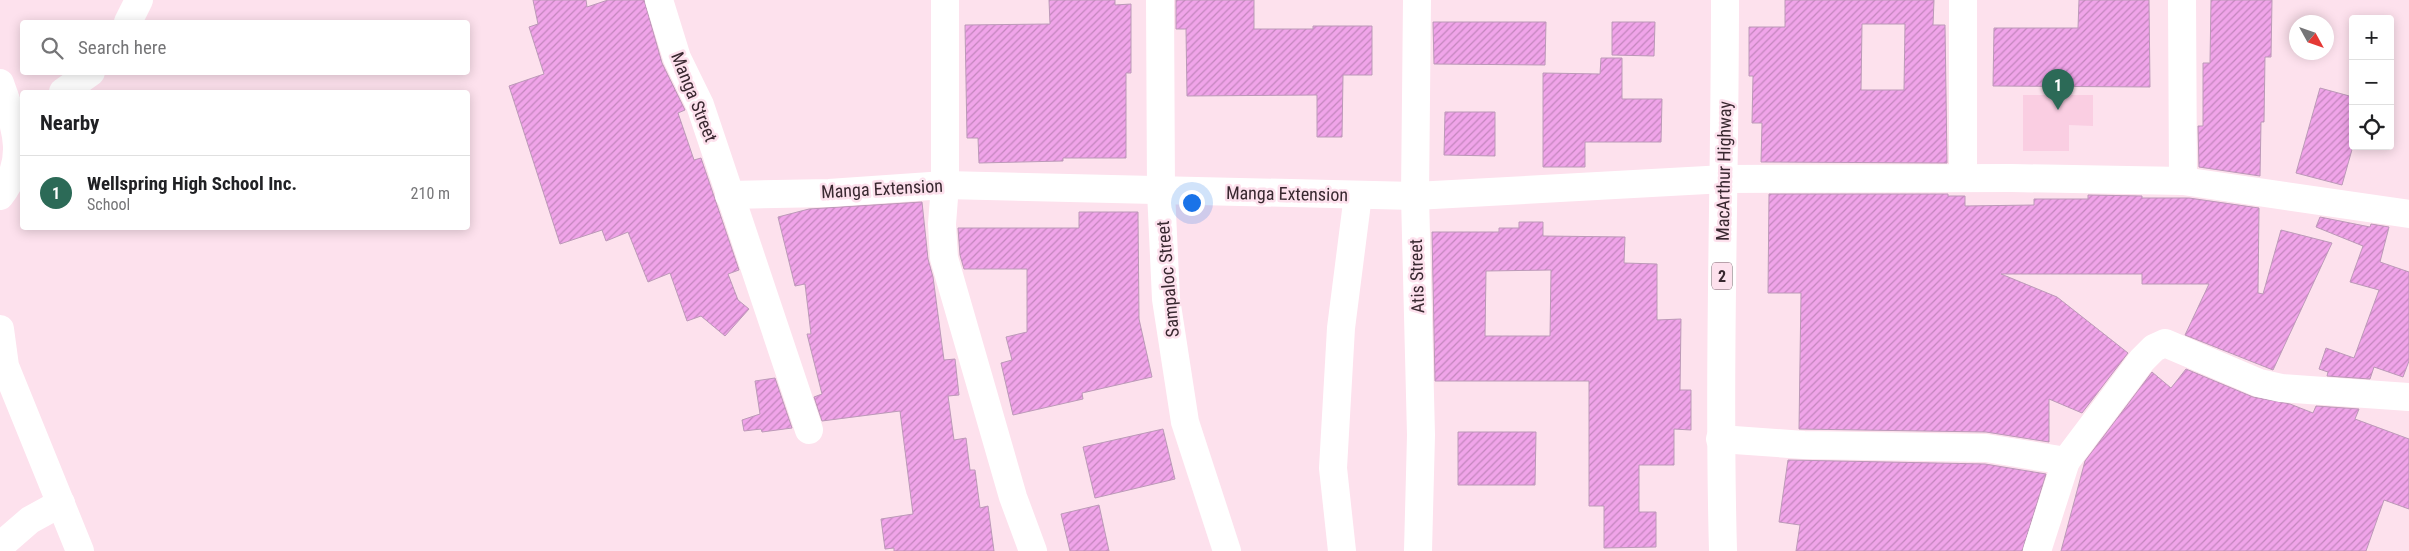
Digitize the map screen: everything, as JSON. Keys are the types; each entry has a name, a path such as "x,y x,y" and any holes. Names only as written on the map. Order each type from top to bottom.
{"main road":[{"path":"129,20 139,0"},
{"name":"Manga Street","path":"659,0 677,58 700,105 729,195 773,317 809,430"},
{"path":"945,0 946,185 942,224 944,258 1013,497 1033,551"},
{"name":"Sampaloc Street","path":"1160,0 1161,191 1166,299 1185,422 1227,551"},
{"name":"Atis Street","path":"1417,0 1414,196 1421,435 1418,551"},
{"name":"MacArthur Highway","path":"1723,551 1720,439 1725,179 1725,0"},
{"path":"1963,0 1963,177"},
{"path":"2182,0 2183,181"},
{"path":"66,90 87,75"},
{"path":"0,83 17,113 18,155 8,185 0,196"},
{"name":"Manga Extension","path":"729,195 829,192 946,185 1414,196 1725,179 1963,177 2183,181 2409,214"},
{"path":"1342,551 1334,468 1341,328 1358,195"},
{"path":"0,329 5,366 80,551"},
{"path":"2037,551 2066,461 2142,360 2154,348 2165,343 2259,382 2281,388 2409,397"},
{"path":"1720,439 1804,445 1986,448 2066,461"},
{"path":"0,546 30,520 61,503"}],"shaded area":[{"path":"2023,95 2093,95 2093,126 2069,125 2069,151 2023,151"}],"building":[{"path":"533,0 586,0 587,7 608,0 644,0 662,63 685,110 678,113 694,160 701,158 739,270 728,274 738,300 749,309 725,336 701,316 687,321 670,273 648,282 628,232 606,241 602,230 560,244 509,86 544,74 529,27 538,24"},
{"path":"1049,0 1115,0 1115,5 1131,4 1131,73 1126,73 1126,158 1063,158 1063,161 979,163 978,138 967,138 965,25 1050,24"},
{"path":"1176,0 1254,0 1254,29 1372,26 1372,75 1343,75 1342,137 1317,137 1317,95 1187,96 1186,29 1176,29"},
{"path":"1785,0 1934,0 1933,25 1945,25 1947,163 1761,162 1762,123 1752,123 1753,76 1749,76 1749,27 1785,27","holes":["1862,24 1905,24 1904,90 1861,90"]},
{"path":"2079,0 2149,0 2150,87 1993,86 1994,28 2078,28"},
{"path":"2211,0 2272,0 2271,57 2265,57 2264,122 2261,122 2260,176 2199,167 2198,126 2203,126 2203,63 2210,63"},
{"path":"1433,22 1546,22 1545,65 1434,64"},
{"path":"1612,22 1655,22 1654,56 1612,55"},
{"path":"1601,58 1622,58 1622,99 1662,99 1661,142 1585,142 1585,167 1543,167 1543,73 1600,74"},
{"path":"2320,88 2349,96 2349,150 2352,150 2342,185 2296,173"},
{"path":"1445,112 1495,112 1495,156 1444,155"},
{"path":"1769,194 1948,194 1948,196 1965,196 1965,206 2034,205 2034,199 2088,199 2088,195 2142,196 2142,198 2189,198 2259,208 2258,293 2263,294 2281,230 2332,243 2273,370 2185,335 2209,284 2142,284 2142,274 2001,274 2057,297 2128,353 2082,413 2049,399 2049,442 1986,432 1799,429 1801,293 1768,293"},
{"path":"922,202 928,259 933,277 944,360 955,359 959,395 948,396 954,440 966,438 970,470 975,470 980,508 988,506 994,551 894,551 894,548 885,549 881,519 913,514 900,411 822,421 814,397 822,394 807,334 811,334 805,284 795,286 778,217 809,209"},
{"path":"1079,212 1138,212 1139,319 1152,377 1082,393 1083,399 1013,415 1001,363 1012,360 1006,337 1027,332 1027,269 964,269 960,255 958,228 1079,228"},
{"path":"2320,217 2370,227 2371,224 2389,227 2380,262 2409,272 2409,361 2403,377 2374,367 2370,379 2327,376 2328,372 2319,369 2326,348 2354,358 2379,290 2350,282 2363,246 2316,227"},
{"path":"1519,222 1543,222 1543,236 1625,237 1624,263 1657,264 1657,320 1681,319 1680,390 1691,390 1691,430 1674,429 1674,465 1639,465 1639,512 1656,512 1656,547 1604,548 1604,506 1589,506 1589,381 1435,381 1432,232 1499,232 1499,228 1519,228","holes":["1551,270 1550,336 1485,336 1486,271"]},
{"path":"2186,369 2253,397 2290,404 2313,413 2316,406 2359,409 2355,419 2409,439 2409,509 2384,500 2366,551 2061,551 2085,461 2152,372 2171,388"},
{"path":"775,378 792,428 762,432 761,429 744,431 742,420 760,414 755,381"},
{"path":"1163,429 1175,479 1095,498 1083,447"},
{"path":"1458,432 1536,432 1535,485 1458,485"},
{"path":"1788,460 1985,464 2046,474 2022,551 1796,551 1800,525 1779,522"},
{"path":"1099,505 1109,551 1070,551 1061,514"}],"place":[{"name":"Wellspring High School Inc.","path":"2058,110"}]}
